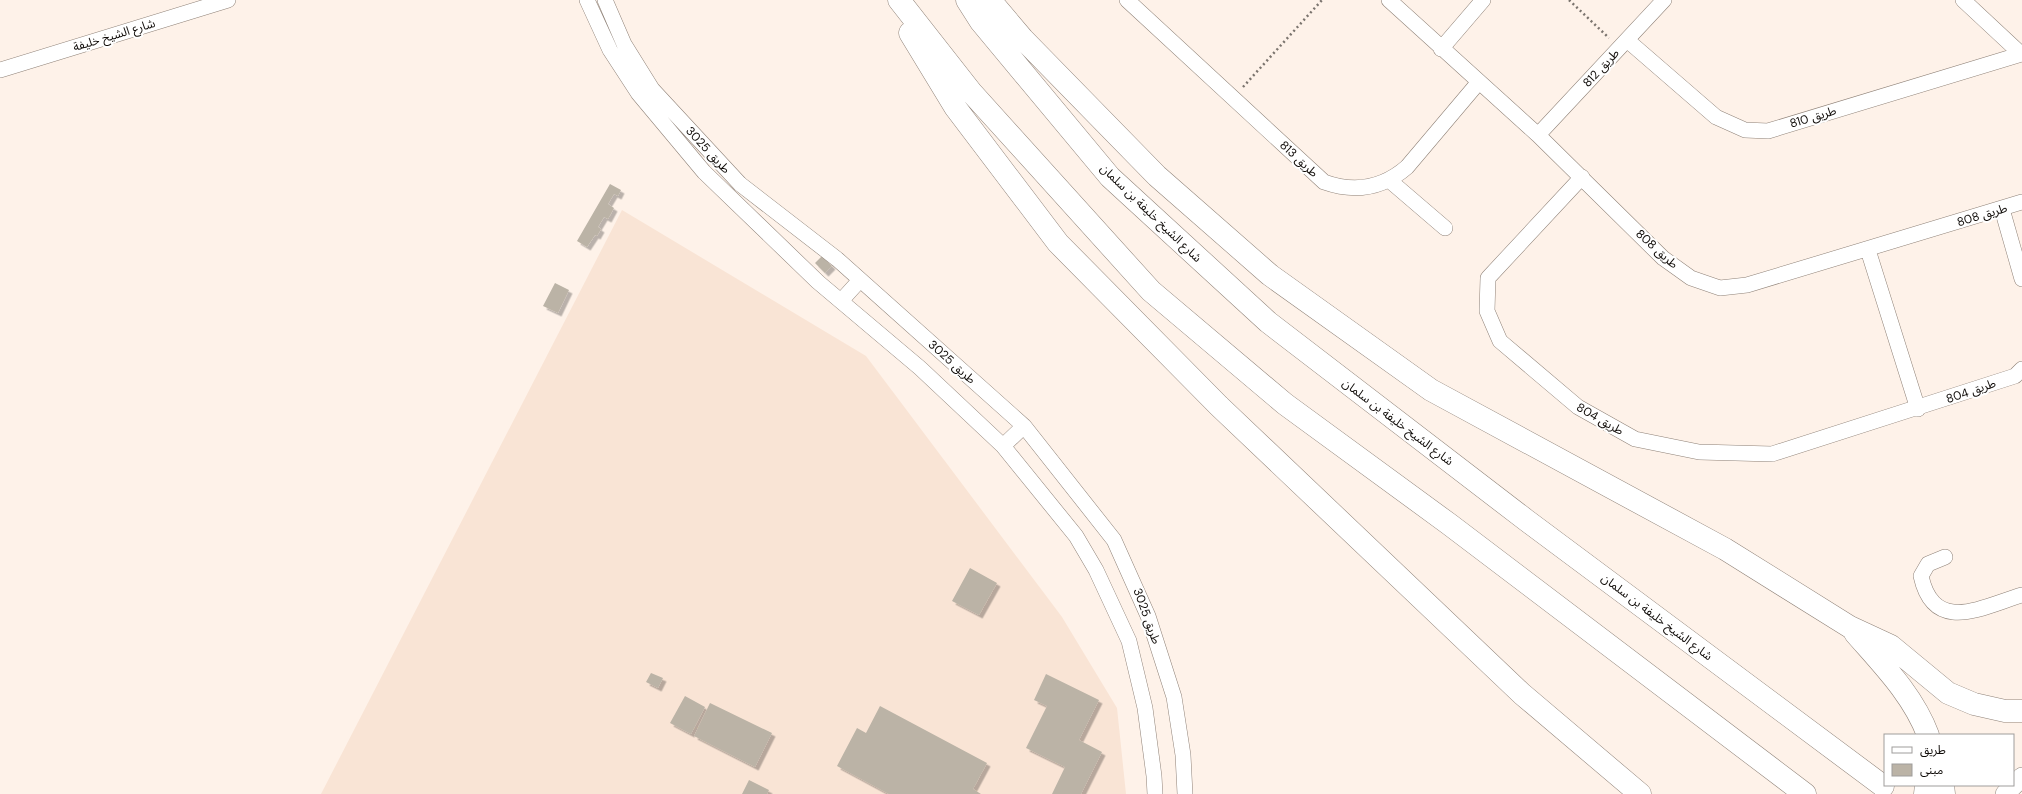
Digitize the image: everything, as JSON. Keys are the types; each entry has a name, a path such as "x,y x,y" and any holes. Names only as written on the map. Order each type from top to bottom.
{"highway":[{"path":"889,0 955,107 1058,243 1219,406 1522,694 1640,794"},
{"path":"899,0 972,94 1151,291 1284,404 1449,524 1805,794"},
{"name":"شارع الشيخ خليفة بن سلمان","path":"967,0 981,22 1110,176 1268,322 1526,520 1883,786"},
{"path":"990,0 1023,39 1157,176 1270,275 1430,390 1726,549 1850,627 1891,646 1948,693 1974,704 2005,711 2022,711"},
{"path":"1850,627 1898,682 1922,719 1928,734"},
{"path":"1898,682 1919,734"}],"main road":[{"path":"2014,785 2022,777"},
{"path":"2005,794 2013,786"}],"street":[{"name":"شارع الشيخ خليفة","path":"0,70 228,0"},
{"name":"طريق 3025","path":"587,0 610,50 638,93 704,172 818,282 920,368 1003,446 1076,536 1096,570 1129,641 1145,708 1155,794"},
{"name":"طريق 3025","path":"605,0 624,44 652,89 740,184 860,280 1024,426 1114,540 1134,580 1148,616 1174,697 1183,755 1185,794"},
{"name":"طريق 813","path":"1127,0 1324,182 1346,188 1357,189 1379,185 1389,180 1407,167 1478,83"},
{"name":"طريق 808","path":"1389,0 1478,83 1538,135 1663,258 1691,278 1720,288 1747,285 1868,250 2022,202"},
{"path":"1441,48 1484,0"},
{"name":"طريق 812","path":"1538,135 1664,0"},
{"path":"1963,0 2022,54"},
{"name":"طريق 810","path":"1624,44 1716,117 1745,130 1768,131 2022,54"},
{"name":"طريق 804","path":"1582,177 1488,278 1487,311 1500,341 1578,407 1635,439 1699,452 1772,454 1918,409 2016,376 2022,369"},
{"path":"1389,180 1446,228"},
{"path":"2002,209 2022,279"},
{"path":"782,247 798,229"},
{"path":"1868,250 1918,409"},
{"path":"841,301 860,280"},
{"path":"1003,446 1024,426"},
{"path":"1945,557 1928,564 1921,576 1924,591 1932,602 1946,612 1962,613 2022,596"}],"path":[{"path":"1233,98 1322,0"},
{"path":"1569,0 1624,44"}],"shaded area":[{"path":"622,210 866,356 1062,617 1117,708 1126,794 321,794"}],"building":[{"path":"610,184 621,190 618,196 614,194 608,204 614,208 608,219 604,217 598,227 601,229 587,247 577,241"},
{"path":"822,256 832,266 825,273 815,263"},
{"path":"555,283 569,290 558,313 543,306"},
{"path":"970,568 997,583 979,615 952,601"},
{"path":"651,673 663,678 658,688 646,682"},
{"path":"1046,674 1099,700 1079,740 1102,752 1081,794 1052,794 1065,767 1026,748 1047,706 1034,700"},
{"path":"685,696 705,707 691,734 670,723"},
{"path":"710,703 772,733 755,767 694,736"},
{"path":"880,706 987,763 973,789 981,794 889,794 837,766 857,728 866,733"},
{"path":"749,780 769,790 767,794 742,794"}]}
